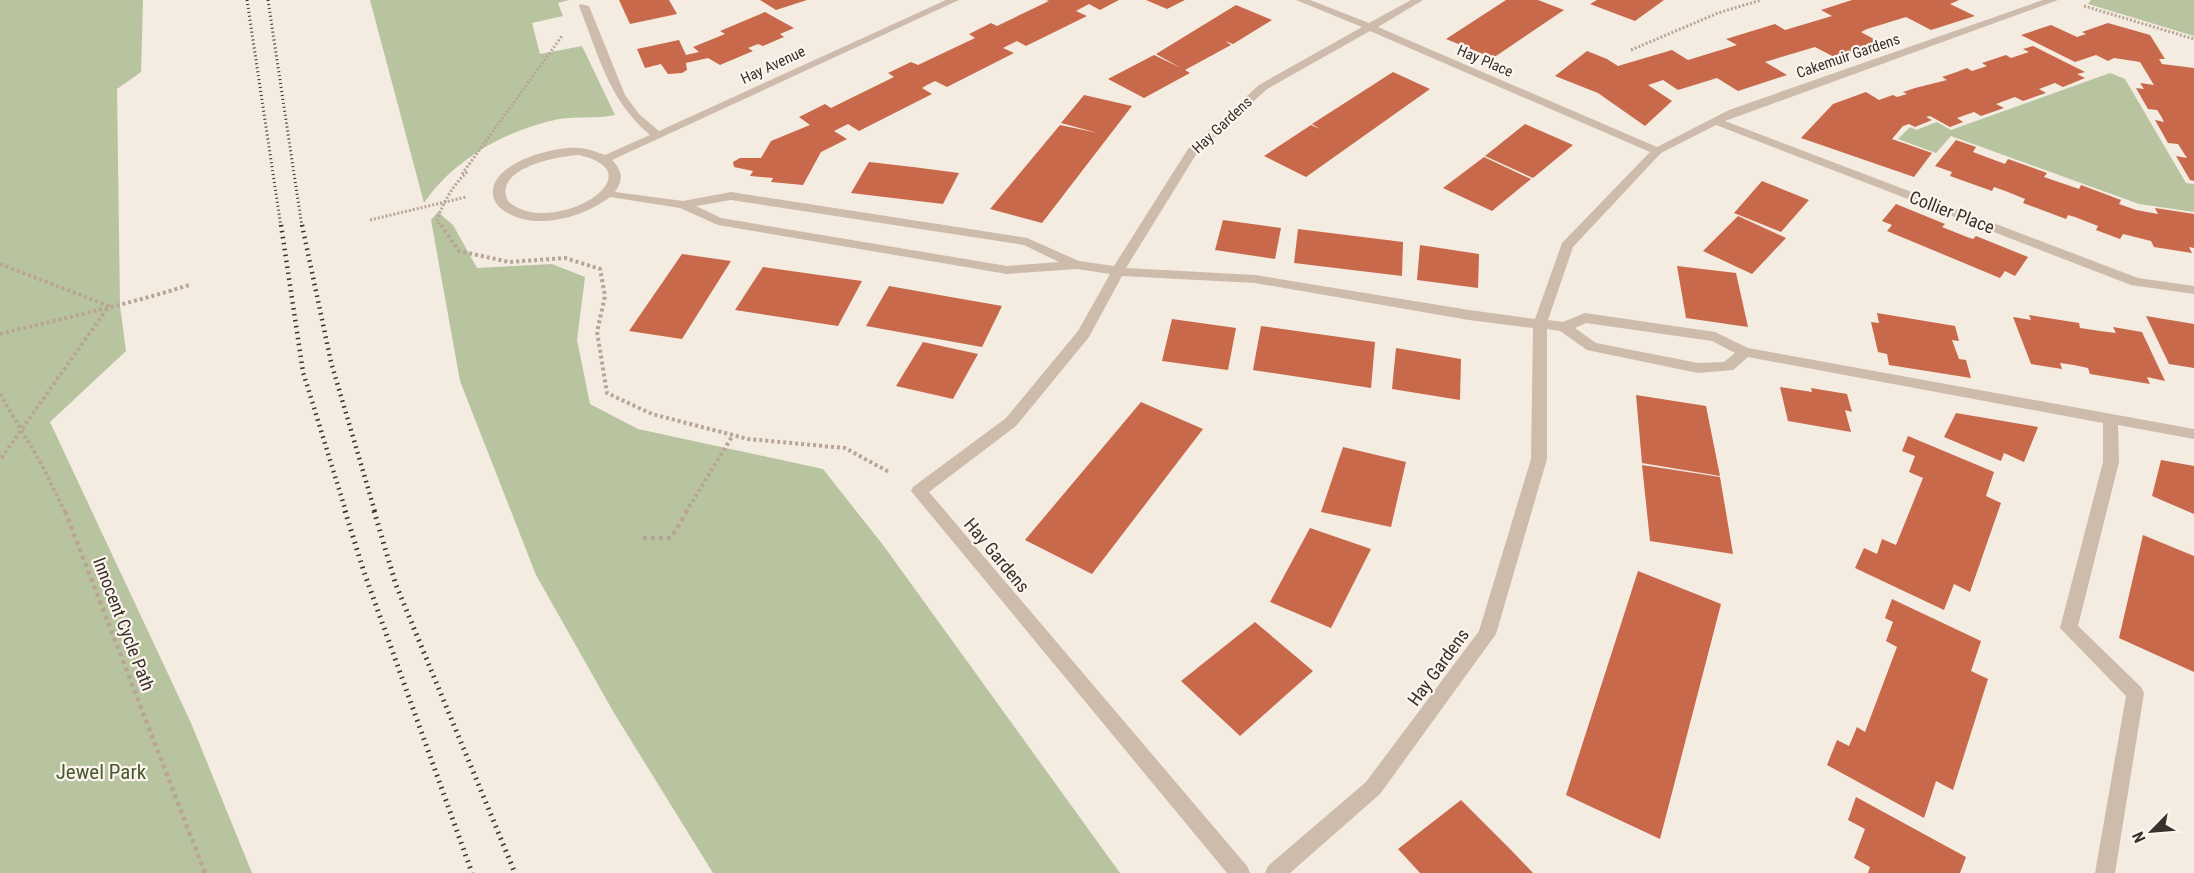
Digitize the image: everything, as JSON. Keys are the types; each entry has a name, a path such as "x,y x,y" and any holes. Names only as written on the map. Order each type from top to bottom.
{"street":[{"name":"Hay Avenue","path":"606,159 954,0"},
{"name":"Hay Place","path":"1301,0 1372,28 1657,151"},
{"name":"Hay Gardens","path":"1240,873 919,491 1011,422 1084,334 1118,271 1192,151 1263,87 1372,28 1418,0"},
{"name":"Cakemuir Gardens","path":"1657,151 1733,112 2053,0"},
{"path":"584,6 620,95 635,116 658,136"},
{"name":"Collier Place","path":"1715,121 2136,282 2194,290"},
{"path":"579,151 606,159 614,165 616,174 614,183 607,193 594,203 576,211 537,217 520,215 507,209 500,200 499,190 504,180 514,170 544,156 579,151"},
{"name":"Hay Gardens","path":"1275,873 1374,788 1487,634 1539,459 1540,324 1567,246 1657,151"},
{"path":"607,193 626,198 683,205 718,221 1007,270 1077,266 1118,271 1255,279 1469,315 1564,327 1592,347 1698,368 1728,367 1745,352"},
{"path":"683,205 731,196 1027,242 1077,266"},
{"path":"1564,327 1585,318 1671,330 1715,338 1745,352 2194,434"},
{"path":"2105,873 2135,693 2069,628 2111,462 2110,420"}],"path":[{"path":"1631,50 1718,13 1761,0"},
{"path":"2074,3 2194,39"},
{"path":"459,178 584,6"},
{"path":"370,220 443,202 436,220 459,251 509,262 565,258 600,269 605,296 597,332 607,393 652,414 748,439 845,448 919,491"},
{"path":"0,264 109,306"},
{"path":"0,334 109,306 134,303 189,285"},
{"path":"0,460 109,306"},
{"name":"Innocent Cycle Path","path":"0,394 63,506 101,597 183,822 205,873"},
{"path":"643,538 671,538 733,435"}],"green space":[{"name":"Jewel Park","path":"0,0 143,0 141,72 117,89 120,306 126,351 50,422 191,723 252,873 0,873"},
{"path":"370,0 569,0 558,3 563,16 532,23 540,54 582,46 615,115 559,119 502,138 466,160 436,187 424,203"},
{"path":"2091,0 2194,0 2194,36 2088,4"},
{"path":"2110,73 2125,79 2186,183 2194,184 2194,212 2139,204 1951,136 1936,153 1898,139 1910,127 1916,130 1937,122 1951,130"},
{"path":"438,212 453,225 477,268 552,264 585,277 577,340 590,404 638,429 823,469 883,545 1120,873 713,873 614,713 536,575 460,381 431,220"}],"building":[{"path":"619,0 669,0 677,14 630,24"},
{"path":"760,0 807,0 776,10"},
{"path":"1046,0 1119,0 1100,10 1089,4 1076,11 1087,16 1026,46 1017,41 1003,48 1014,53 947,87 935,81 927,85 922,88 932,94 859,131 848,124 834,131 847,139 821,152 803,185 771,182 773,178 750,176 753,171 734,167 733,162 740,158 761,158 771,141 810,125 799,117 825,104 831,108 894,77 888,73 911,62 918,65 975,38 969,34 991,23 997,26 1049,1"},
{"path":"1146,0 1185,0 1167,9"},
{"path":"1506,0 1538,0 1564,10 1493,58 1446,39"},
{"path":"1597,0 1664,0 1635,21 1590,4"},
{"path":"1852,0 1959,0 1950,4 1975,16 1931,30 1906,17 1867,29 1861,32 1883,44 1836,58 1815,47 1765,62 1787,75 1738,91 1717,78 1678,90 1663,80 1648,85 1672,101 1645,126 1598,93 1555,76 1587,51 1618,66 1672,50 1688,60 1737,45 1726,39 1775,24 1785,30 1832,16 1821,10"},
{"path":"1236,5 1272,20 1233,44 1225,41 1231,45 1185,70 1190,73 1144,98 1108,79 1154,55 1181,68 1156,54"},
{"path":"765,12 794,28 780,34 784,37 763,46 758,44 748,48 753,51 720,65 708,58 686,63 687,70 682,73 668,74 661,64 645,68 637,49 679,40 686,55 699,52 693,47 725,34 720,31"},
{"path":"2108,23 2150,35 2165,59 2159,59 2162,64 2194,68 2194,181 2190,180 2176,156 2187,158 2178,144 2168,143 2155,120 2164,122 2161,116 2157,110 2148,109 2136,88 2144,89 2140,83 2154,85 2140,62 2114,58 2108,61 2096,55 2075,62 2021,35 2051,25 2077,37 2086,34 2082,32"},
{"path":"2033,46 2085,72 2077,74 2085,78 2063,87 2055,83 2039,89 2046,93 2023,101 2015,97 1996,104 2004,108 1981,116 1974,112 1957,118 1963,122 1950,127 1930,116 1926,117 1932,120 1915,127 1909,124 1903,126 1892,139 1932,153 1914,177 1801,138 1833,104 1866,92 1879,100 1893,95 1897,97 1907,94 1903,92 1947,80 1942,77 1967,68 1972,71 1987,66 1982,63 2006,55 2011,58 2029,52 2023,49"},
{"path":"1393,72 1430,89 1306,177 1264,156 1311,125 1320,129 1312,124"},
{"path":"1084,95 1132,106 1042,223 990,209 1060,125 1098,133 1061,123"},
{"path":"1525,124 1573,145 1533,178 1485,156"},
{"path":"1956,140 1976,147 1973,152 2005,164 2008,159 2047,173 2044,177 2079,189 2081,185 2121,200 2119,204 2136,210 2158,214 2155,208 2194,214 2194,248 2189,247 2192,253 2154,247 2151,241 2123,234 2120,239 2096,230 2098,226 2075,217 2068,215 2066,219 2023,203 2025,199 2008,192 1994,187 1992,191 1950,176 1952,172 1935,166"},
{"path":"1484,157 1531,179 1492,211 1443,188"},
{"path":"869,162 959,173 943,204 851,193"},
{"path":"1762,181 1809,200 1781,232 1734,213"},
{"path":"1896,204 1945,224 1942,227 1973,239 1976,236 2028,257 2015,276 2005,271 2000,278 1887,231 1892,225 1882,221"},
{"path":"1738,216 1786,238 1752,274 1703,251"},
{"path":"1223,220 1281,228 1275,259 1215,250"},
{"path":"1298,229 1403,242 1402,276 1294,263"},
{"path":"1420,245 1479,254 1478,288 1417,280"},
{"path":"682,254 731,261 682,339 629,331"},
{"path":"1677,266 1736,273 1748,327 1686,318"},
{"path":"763,267 862,281 838,326 735,310"},
{"path":"889,286 1002,306 982,347 866,326"},
{"path":"1877,313 1955,326 1959,341 1952,340 1959,359 1966,360 1971,378 1889,365 1887,354 1878,352 1871,322 1879,323"},
{"path":"2029,315 2079,323 2080,328 2116,333 2113,327 2142,332 2165,381 2147,377 2150,384 2090,374 2088,368 2074,365 2060,363 2062,369 2031,364 2013,317 2031,320"},
{"path":"2146,316 2194,324 2194,368 2169,364"},
{"path":"1172,319 1236,328 1228,370 1162,361"},
{"path":"1261,326 1375,342 1371,388 1253,370"},
{"path":"923,342 978,354 953,399 896,386"},
{"path":"1396,348 1461,359 1460,400 1392,389"},
{"path":"1780,387 1812,392 1811,388 1847,394 1852,412 1845,410 1851,432 1788,421"},
{"path":"1636,395 1706,406 1720,476 1642,463"},
{"path":"1141,402 1203,429 1092,574 1025,540"},
{"path":"1956,413 2038,427 2024,462 2004,453 2001,461 1944,437"},
{"path":"1908,436 1994,472 1986,496 2001,503 1970,592 1954,584 1944,610 1855,568 1864,548 1877,554 1882,539 1896,545 1923,478 1909,472 1915,456 1902,451"},
{"path":"1343,447 1406,462 1391,527 1321,512"},
{"path":"2161,460 2194,466 2194,514 2152,496"},
{"path":"1642,465 1720,477 1733,554 1650,541"},
{"path":"1310,528 1371,549 1331,628 1270,602"},
{"path":"2143,535 2194,556 2194,672 2119,638"},
{"path":"1638,571 1721,604 1660,839 1566,795"},
{"path":"1892,599 1981,641 1971,671 1988,679 1953,790 1936,781 1924,818 1827,765 1837,740 1849,746 1857,727 1865,732 1897,647 1886,641 1893,622 1885,618"},
{"path":"1255,622 1313,671 1240,736 1181,681"},
{"path":"1856,797 1966,857 1960,873 1868,873 1870,867 1854,858 1865,829 1848,820"},
{"path":"1461,800 1533,873 1420,873 1398,849"}],"railway":[{"path":"247,0 281,227"},
{"path":"268,0 302,227"},
{"path":"281,225 303,372 346,512"},
{"path":"302,225 331,362 375,512"},
{"path":"345,511 364,572 472,873"},
{"path":"374,511 396,585 515,873"}]}
